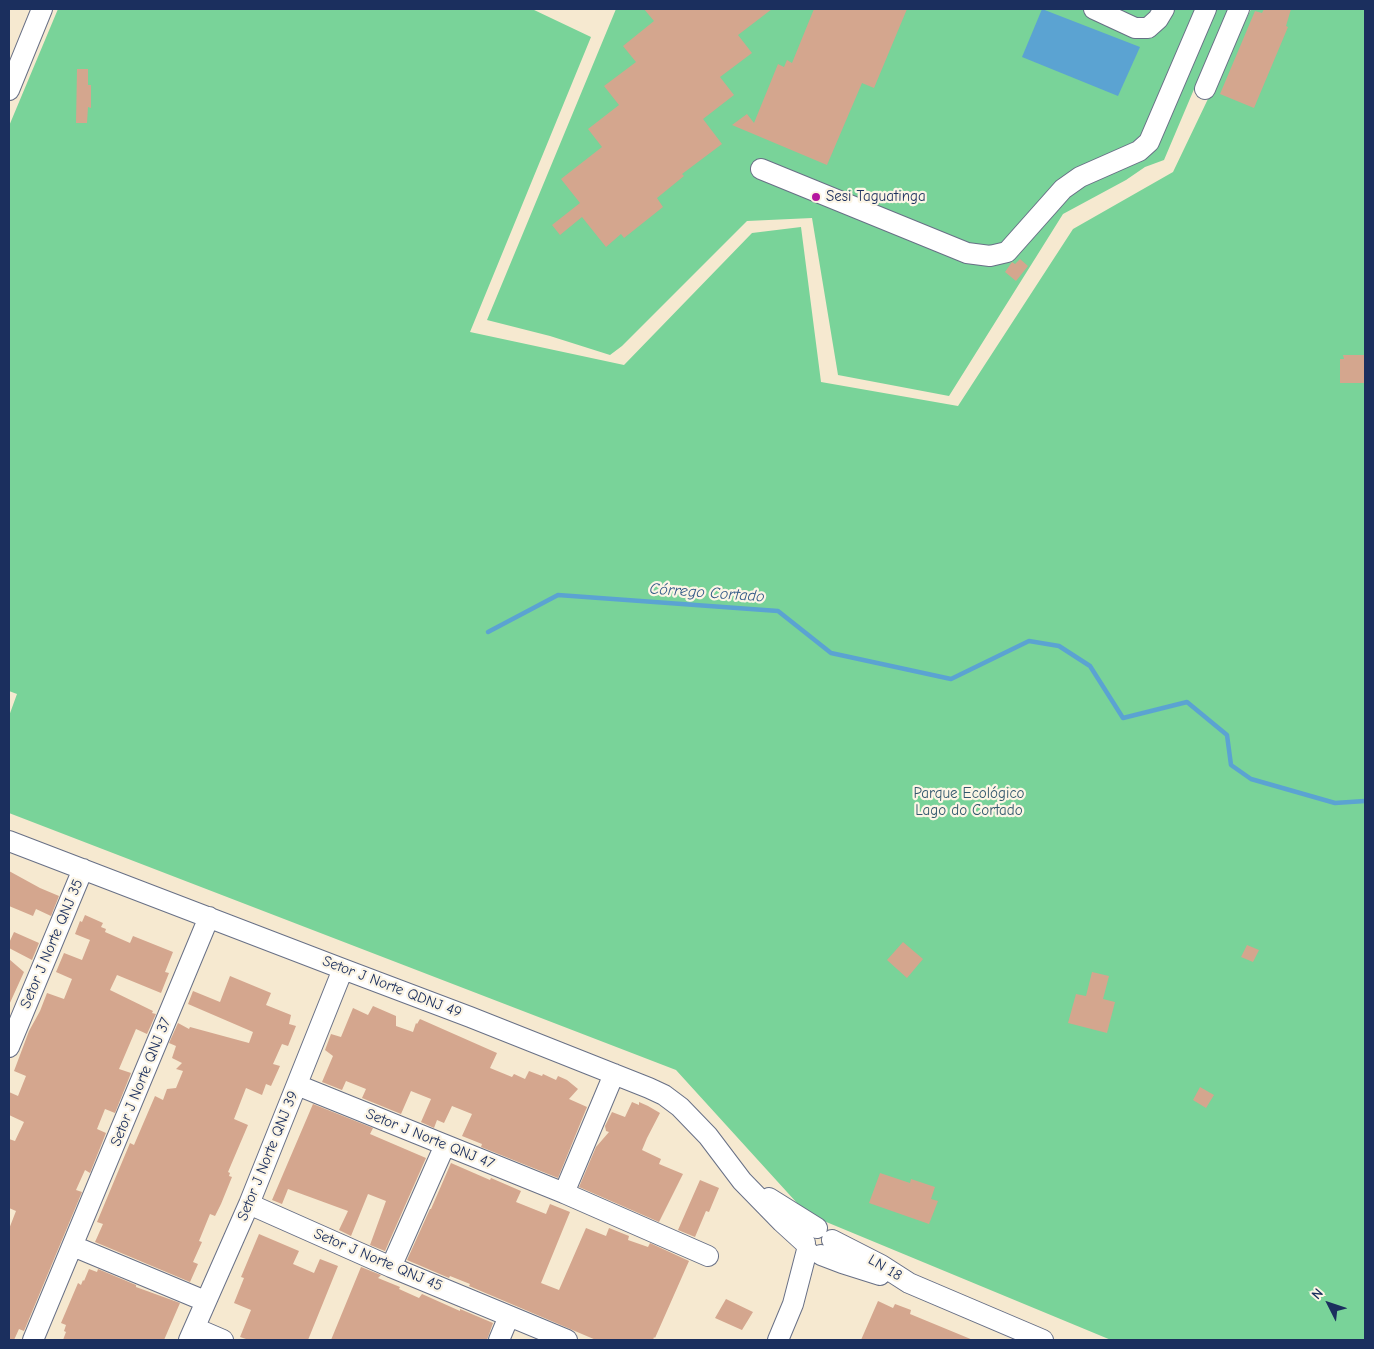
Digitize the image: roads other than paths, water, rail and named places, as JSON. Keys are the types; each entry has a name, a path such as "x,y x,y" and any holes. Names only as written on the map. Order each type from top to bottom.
{"street":[{"path":"9,90 42,9"},
{"path":"1094,9 1135,28 1148,28 1158,19 1164,9"},
{"path":"761,169 967,253 990,256 1007,252 1063,189 1080,177 1139,152 1149,142 1206,9"},
{"path":"1205,89 1239,9"},
{"name":"Setor J Norte QDNJ 49","path":"9,842 470,1017 664,1095 680,1107 708,1136 742,1181"},
{"name":"Setor J Norte QNJ 35","path":"9,1047 83,869"},
{"name":"Setor J Norte QNJ 37","path":"33,1340 209,917"},
{"name":"Setor J Norte QNJ 39","path":"192,1334 248,1204 343,969"},
{"path":"564,1194 614,1074"},
{"name":"Setor J Norte QNJ 47","path":"297,1085 564,1194 708,1256"},
{"path":"392,1267 445,1145"},
{"name":"LN 18","path":"742,1181 817,1245 842,1263 909,1283 1043,1340"},
{"name":"Setor J Norte QNJ 45","path":"248,1204 567,1340"},
{"path":"778,1340 817,1245"},
{"path":"73,1246 205,1301"},
{"path":"499,1340 509,1316"},
{"path":"192,1334 223,1340"}],"water":[{"path":"1042,9 1140,47 1118,96 1022,57"}],"waterway":[{"name":"Córrego Cortado","path":"488,632 558,595 778,611 831,653 951,679 1029,641 1059,646 1090,666 1123,718 1187,702 1227,735 1231,765 1251,779 1335,803 1365,801"}],"place":[{"name":"Sesi Taguatinga","path":"816,197"}],"park label":[{"name":"Parque Ecológico Lago do Cortado","path":"969,802"}]}
